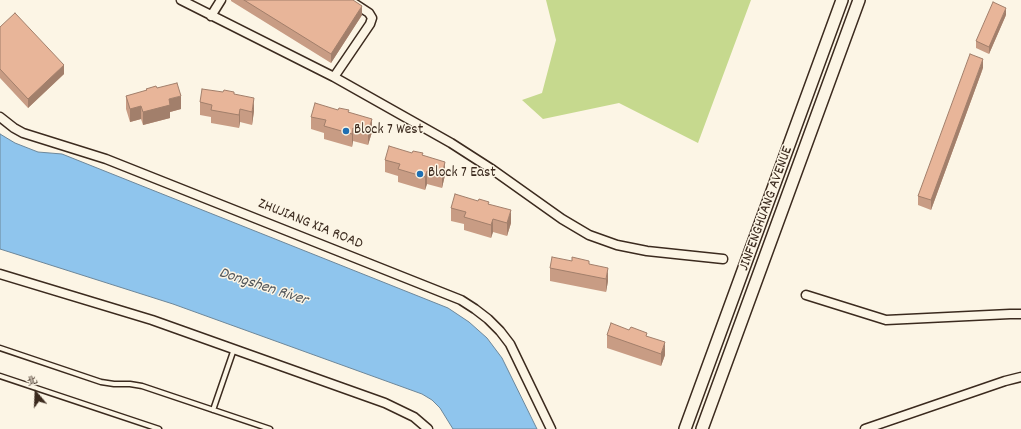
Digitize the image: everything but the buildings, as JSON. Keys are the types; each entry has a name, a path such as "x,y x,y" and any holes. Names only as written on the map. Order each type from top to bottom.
{"street":[{"path":"181,0 334,77 451,143 493,170 562,219 589,235 617,245 647,252 723,259"},
{"path":"211,16 220,0"},
{"path":"334,77 370,24 372,18 369,13 349,0"},
{"name":"JINFENGHUANG AVENUE","path":"685,429 842,0"},
{"name":"JINFENGHUANG AVENUE","path":"702,429 859,0"},
{"name":"ZHUJIANG XIA ROAD","path":"0,117 23,133 113,162 461,300 488,319 510,344 551,429"},
{"path":"0,274 152,320 385,403 414,417 428,429"},
{"path":"806,295 886,320 1021,314"},
{"path":"865,429 1005,381 1021,377"}],"lane":[{"path":"0,348 101,382 142,386 270,429"},
{"path":"213,410 234,349"},
{"path":"0,376 159,429"}],"green space":[{"path":"546,0 751,0 698,143 619,103 543,119 522,100 542,93 556,40"}],"water":[{"name":"Dongshen River","path":"0,134 15,143 38,152 62,154 448,308 469,322 487,338 502,358 537,429 453,429 440,408 432,400 422,394 173,304 0,249"}],"place":[{"name":"Block 7 West","path":"346,131"},
{"name":"Block 7 East","path":"420,174"}]}
